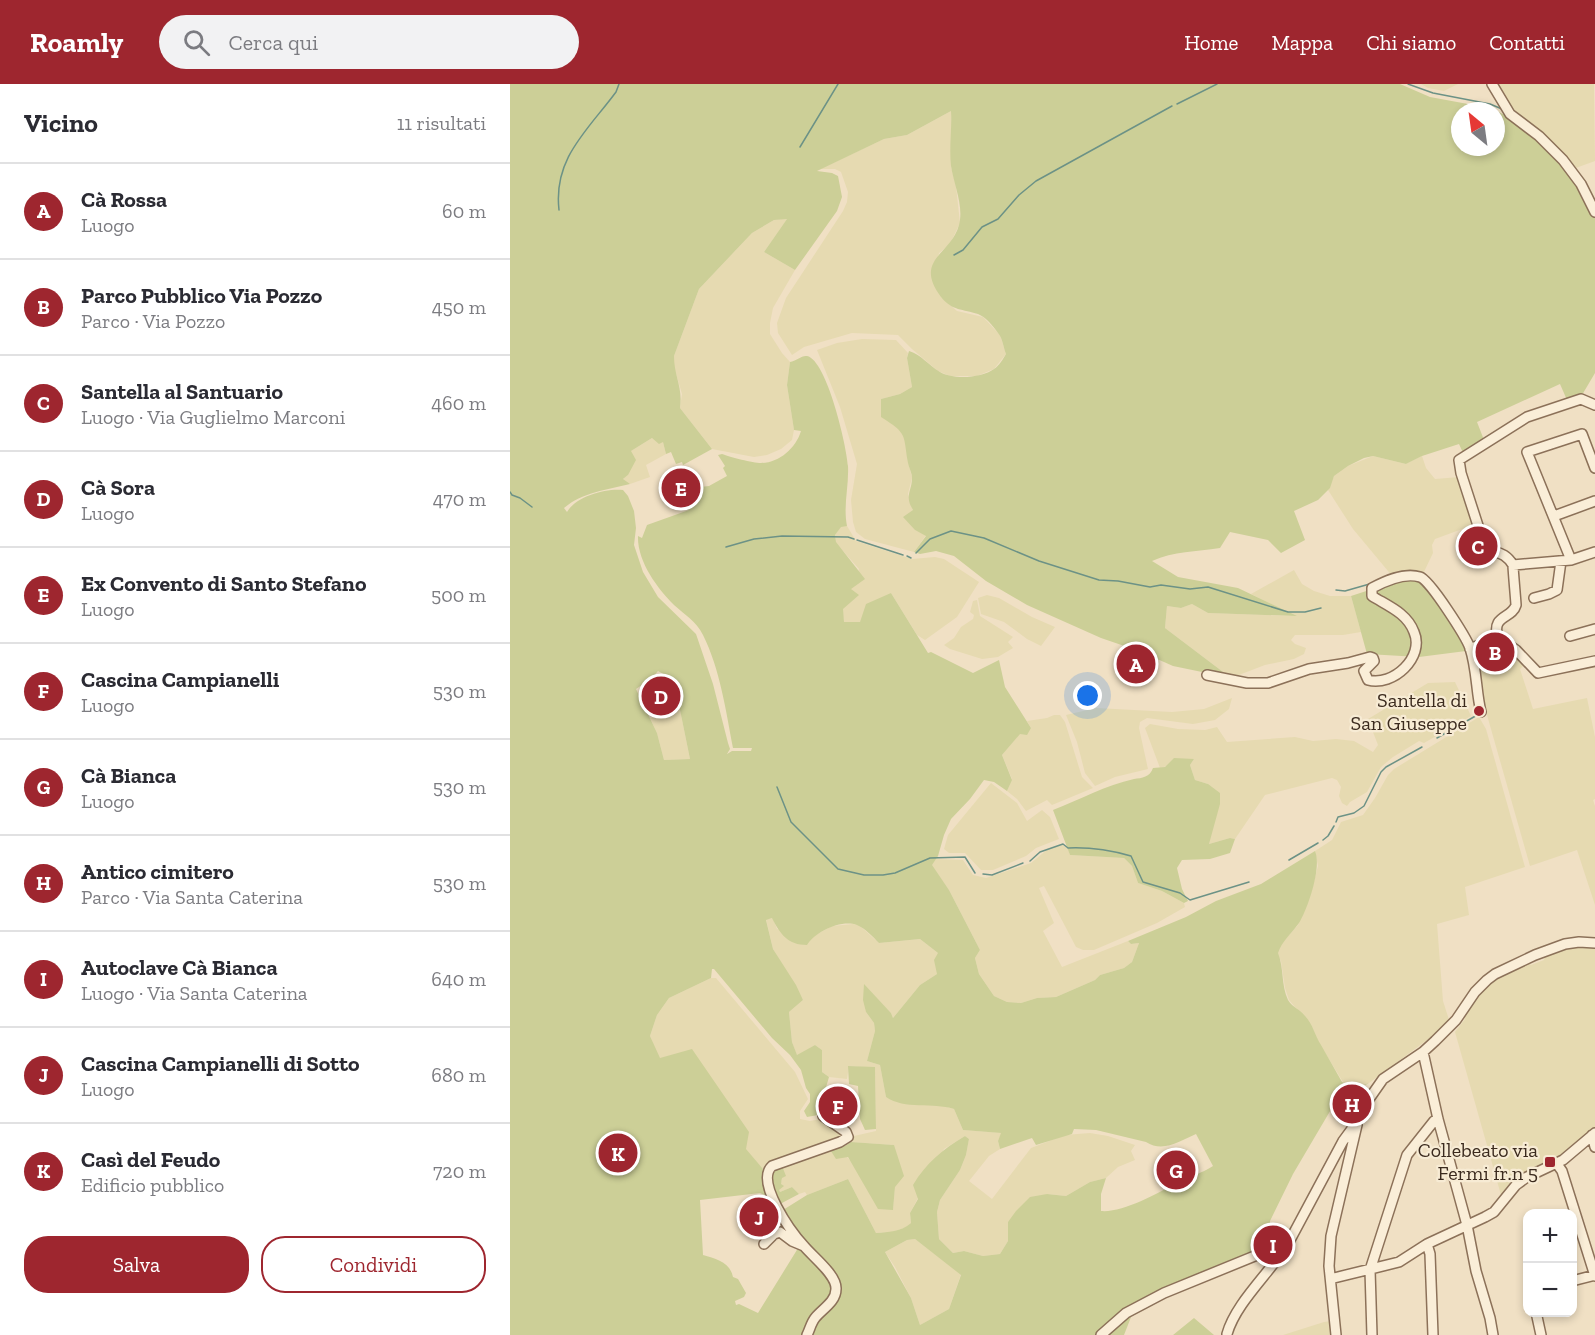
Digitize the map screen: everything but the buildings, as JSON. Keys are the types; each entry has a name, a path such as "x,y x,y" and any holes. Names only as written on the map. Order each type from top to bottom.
{"street":[{"path":"1492,84 1510,114 1551,147 1563,160 1581,184 1595,212"},
{"path":"1595,405 1581,399 1523,418 1460,460 1461,473 1482,538 1477,541 1488,550 1505,555 1513,565 1516,604 1512,611 1499,621 1496,627 1498,637 1516,650 1538,673 1595,661"},
{"path":"1534,598 1557,590 1566,561 1554,516 1527,452 1582,434 1595,468"},
{"path":"1554,516 1595,501"},
{"path":"1513,565 1566,561 1595,552"},
{"path":"1207,675 1227,680 1268,683 1310,669 1370,657 1374,660 1364,671 1368,680 1374,682 1390,677 1411,662 1415,652 1416,635 1405,617 1372,596 1371,591 1372,588 1392,579 1419,576 1424,578 1455,620 1470,648 1480,712"},
{"path":"1570,636 1595,629"},
{"path":"1470,648 1498,637"},
{"path":"1227,1334 1234,1315 1268,1273 1289,1242 1377,1085 1392,1071 1423,1052 1456,1020 1487,980 1535,955 1565,944 1595,943"},
{"path":"1423,1052 1493,1335"},
{"path":"1412,1059 1426,1064"},
{"path":"807,1335 813,1320 832,1301 837,1290 831,1276 804,1246 769,1191 767,1171 772,1166 840,1142 848,1137 846,1132 823,1116"},
{"path":"1372,1335 1370,1270 1407,1155 1438,1119"},
{"path":"1336,1335 1330,1286 1331,1236 1357,1122"},
{"path":"1331,1277 1399,1262 1427,1244 1494,1212 1516,1185 1527,1177 1561,1165 1594,1134"},
{"path":"1594,1134 1595,1147"},
{"path":"1561,1165 1595,1275 1577,1280"},
{"path":"764,1244 774,1234 780,1232 792,1242 804,1246"},
{"path":"1102,1334 1126,1313 1164,1293 1289,1242"},
{"path":"1427,1244 1430,1254 1433,1335"},
{"path":"1537,1317 1540,1335"}],"shaded area":[{"path":"1421,84 1458,84 1444,91"},
{"path":"1493,84 1594,84 1595,161 1573,169 1510,112"},
{"path":"951,111 951,167 956,186 960,223 950,244 939,253 934,282 942,298 957,311 983,317 1000,335 1006,354 994,369 977,376 950,376 938,371 898,335 852,333 804,347 792,355 778,333 777,323 786,298 847,202 848,192 841,172 835,169 820,169 884,139 907,135"},
{"path":"788,218 764,252 795,270 773,308 770,323 770,334 790,362 787,385 794,430 792,440 781,449 754,457 712,449 680,408 682,394 674,367 674,356 699,289 752,233 774,220"},
{"path":"862,339 896,340 908,353 912,387 900,394 881,399 901,429 907,445 912,478 908,494 915,530 926,535 914,552 865,539 856,532 853,522 851,500 857,464 840,407 817,350 837,343"},
{"path":"652,438 663,442 666,454 646,465 650,477 630,484 625,482 623,479 628,475 631,451"},
{"path":"1373,456 1406,464 1422,456 1426,468 1435,479 1459,477 1480,540 1477,540 1473,525 1435,539 1432,545 1433,553 1422,576 1393,577 1353,529 1328,490 1334,476 1348,466"},
{"path":"841,526 847,526 856,541 912,559 935,557 944,559 979,582 957,617 925,640 917,635 891,593 860,622 844,623 842,609 859,569 836,543 835,535"},
{"path":"1294,570 1302,584 1314,591 1330,596 1351,596 1361,632 1343,635 1295,635 1291,640 1306,648 1304,654 1231,678 1165,628 1167,606 1181,608 1192,604 1208,613 1295,616 1251,594"},
{"path":"987,595 999,598 1055,627 1041,646 1004,622 981,614 978,598"},
{"path":"977,600 980,616 1013,637 1008,642 1013,648 998,657 982,659 944,645 954,638 961,627 973,619 974,615 970,612 973,601"},
{"path":"1518,655 1525,664 1520,669 1533,709 1587,698 1595,737 1595,799 1593,800 1595,806 1595,905 1577,850 1530,866 1483,701 1478,666"},
{"path":"1455,682 1471,716 1424,743 1419,741 1393,757 1381,767 1367,792 1347,806 1342,803 1339,796 1341,787 1337,780 1332,778 1265,795 1235,839 1230,838 1209,844 1208,784 1195,780 1190,765 1194,759 1160,768 1145,728 1150,724 1178,729 1205,730 1217,727 1227,742 1295,737 1313,741 1336,739 1354,741 1373,752 1378,745 1368,719 1428,683"},
{"path":"1232,698 1229,709 1215,720 1193,724 1147,718 1140,722 1139,728 1148,769 1115,777 1095,786 1085,773 1077,742 1066,715 1096,708 1172,712 1204,709"},
{"path":"679,705 690,759 664,760 657,733 650,718"},
{"path":"1060,715 1065,722 1082,777 1093,788 1052,805 1047,800 1026,811 1007,791 1012,779 1002,755 1020,733 1031,728 1027,721"},
{"path":"1479,717 1486,729 1525,867 1465,887 1469,915 1437,924 1443,1001 1450,1023 1369,1083 1357,1087 1349,1085 1343,1082 1312,1027 1289,1000 1281,961 1277,954 1280,945 1298,925 1310,896 1318,866 1315,851 1332,840 1341,822 1363,815 1394,769"},
{"path":"991,783 1017,803 1027,821 1042,810 1050,817 1059,839 993,870 981,870 965,853 949,853 944,849 948,835"},
{"path":"1063,845 1068,849 1070,855 1124,858 1132,866 1138,883 1162,891 1184,903 1185,907 1157,923 1094,950 1083,950 1076,947 1044,886 1039,888 1054,923 1043,931 1062,967 1128,941 1131,944 1139,943 1132,962 1124,968 1100,975 1095,980 1056,997 1037,998 1021,1003 1007,1002 994,996 979,974 975,958 980,950 949,890 931,865 936,859 963,860 973,875 986,878 1031,863 1048,849"},
{"path":"773,918 777,929 812,937 832,926 859,925 879,943 920,939 938,953 937,974 920,985 893,1018 864,985 866,1012 874,1023 875,1031 867,1061 880,1065 886,1097 910,1104 954,1109 963,1130 1002,1133 998,1141 1000,1149 989,1156 969,1181 992,1199 1031,1148 1065,1135 1090,1133 1135,1145 1131,1151 1135,1160 1118,1167 1106,1178 1090,1182 1066,1196 1047,1194 1008,1222 1008,1241 1000,1254 983,1256 964,1251 953,1253 939,1239 937,1212 940,1200 960,1170 966,1155 969,1139 965,1136 944,1149 910,1213 911,1223 907,1227 892,1232 876,1233 848,1179 807,1195 805,1192 799,1194 792,1187 780,1192 778,1189 782,1180 782,1166 829,1148 847,1157 893,1209 894,1145 851,1142 854,1136 876,1131 875,1068 849,1066 847,1079 829,1077 822,1072 822,1050 815,1045 797,1056 792,1042 789,1012 803,1000 773,949 766,919"},
{"path":"1595,945 1595,1128 1568,1153 1521,1175 1501,1195 1455,1032 1465,1019 1463,1014 1489,984 1488,980 1526,961 1531,965 1544,960 1545,955 1564,948"},
{"path":"711,978 716,978 795,1072 808,1099 800,1111 800,1119 810,1121 821,1119 842,1136 772,1162 763,1169 659,1059 650,1036 657,1015 669,998"},
{"path":"915,1239 961,1274 949,1309 920,1325 911,1298 885,1252 907,1240"},
{"path":"1331,1321 1333,1335 1283,1335 1324,1322"}],"green space":[{"path":"510,84 1400,84 1430,97 1457,102 1451,102 1451,156 1505,156 1505,115 1515,119 1567,168 1595,216 1595,373 1582,395 1567,400 1560,384 1477,422 1484,440 1464,455 1459,444 1422,456 1406,464 1373,456 1348,466 1334,476 1330,488 1318,500 1294,511 1305,540 1281,553 1268,540 1230,532 1220,548 1177,554 1152,561 1178,577 1238,588 1297,616 1208,613 1192,604 1181,608 1167,606 1165,628 1231,678 1173,666 1101,638 1027,605 986,581 954,556 936,551 920,554 914,552 926,536 915,530 903,517 913,510 909,497 912,476 903,436 896,427 881,417 881,399 900,394 912,387 907,358 909,351 940,372 960,377 989,372 998,366 1006,354 1000,335 984,317 945,302 933,284 932,265 955,235 960,218 951,166 951,111 907,135 884,139 817,171 838,176 842,197 837,211 795,270 764,252 787,219 774,220 752,233 699,289 674,356 674,363 680,394 680,408 712,449 683,465 682,462 676,464 671,452 666,454 663,442 659,444 652,438 631,451 636,460 628,475 623,479 630,484 587,495 564,508 567,512 571,506 584,497 609,490 623,490 628,496 634,511 636,528 634,545 643,572 658,597 696,634 713,684 730,749 727,754 732,751 751,751 752,748 733,748 722,690 709,648 697,626 674,605 649,574 641,555 638,536 642,538 647,525 689,510 700,487 709,486 727,476 723,468 725,466 718,455 761,463 774,460 791,449 801,431 794,430 787,385 790,362 805,356 814,361 822,372 835,405 848,466 847,526 841,527 835,535 836,542 865,579 851,589 859,595 843,609 844,622 860,622 866,604 891,593 928,653 931,652 973,673 999,660 1005,687 1031,728 1027,735 1020,734 1002,755 1012,780 1007,791 994,782 984,780 951,819 938,856 932,865 949,890 980,950 975,958 979,974 994,996 1007,1002 1021,1003 1037,998 1056,997 1095,980 1100,975 1124,968 1132,962 1139,943 1131,944 1128,941 1186,917 1216,901 1261,884 1315,851 1317,867 1310,898 1299,923 1284,941 1278,953 1284,988 1290,1003 1310,1023 1342,1082 1357,1087 1369,1083 1336,1101 1293,1174 1270,1221 1270,1227 1279,1232 1276,1239 1281,1242 1275,1246 1274,1242 1270,1244 1271,1247 1184,1282 1097,1335 810,1335 840,1287 783,1210 807,1195 848,1179 876,1233 899,1230 911,1223 910,1213 918,1199 913,1185 918,1177 936,1157 965,1136 969,1139 966,1155 960,1170 940,1200 937,1212 939,1239 953,1253 964,1251 983,1256 1000,1254 1008,1241 1008,1222 1030,1197 1047,1194 1066,1196 1090,1182 1106,1178 1101,1194 1101,1211 1109,1211 1139,1202 1213,1166 1196,1134 1171,1145 1159,1146 1096,1130 1074,1129 1072,1134 1036,1145 1032,1138 1000,1149 998,1141 1001,1133 963,1130 954,1109 910,1105 886,1097 880,1065 867,1061 875,1031 874,1023 866,1012 863,1000 864,984 893,1018 920,985 937,974 934,960 938,953 920,939 879,943 863,928 844,924 822,931 807,945 785,938 772,918 766,920 773,949 803,1000 789,1012 792,1042 797,1055 815,1045 822,1050 822,1072 829,1077 818,1115 807,1117 804,1111 810,1102 810,1094 801,1070 714,969 712,969 711,978 669,998 657,1015 650,1036 660,1058 692,1049 749,1132 746,1149 763,1169 767,1196 760,1193 700,1200 703,1255 726,1265 733,1277 738,1279 746,1293 744,1297 735,1301 736,1305 739,1304 758,1313 800,1245 831,1278 834,1287 804,1335 510,1335","holes":["658,671 667,676 671,683 671,694 679,705 690,759 664,760 657,733 636,689","915,1239 961,1275 949,1309 920,1325 911,1298 885,1252 907,1240"]},
{"path":"1406,578 1425,582 1468,644 1466,651 1419,657 1367,654 1351,596"},
{"path":"1497,641 1518,655 1478,666 1475,649 1493,642 1497,644"},
{"path":"1174,758 1194,759 1190,765 1195,780 1208,784 1220,793 1220,804 1209,844 1230,838 1235,839 1230,853 1210,859 1182,860 1177,868 1182,889 1188,901 1184,903 1162,891 1138,883 1132,866 1124,858 1070,855 1053,810 1113,785 1145,776 1153,768 1165,767"},
{"path":"848,1066 875,1067 876,1129 865,1130 860,1119 858,1086 849,1084"},
{"path":"1353,1093 1362,1094 1350,1119 1342,1116"},
{"path":"851,1142 894,1145 904,1176 895,1187 893,1210 878,1209 848,1157 836,1159 829,1148 845,1146"},
{"path":"829,1148 782,1166 786,1176 782,1178 781,1184 784,1186 779,1190 780,1192 792,1187 799,1194 780,1204 772,1191 768,1176 773,1167"},
{"path":"1133,1312 1124,1335 1109,1335 1112,1330"},
{"path":"1194,1318 1214,1335 1173,1335"}],"waterway":[{"path":"559,210 561,175 567,160 584,132 616,92 619,84"},
{"path":"800,147 838,84"},
{"path":"1177,104 1217,84"},
{"path":"1408,84 1433,93 1480,102"},
{"path":"954,255 963,250 982,227 998,219 1019,195 1036,181 1172,106"},
{"path":"510,492 532,507"},
{"path":"916,553 930,539 951,531 984,538 1039,561 1099,580 1150,587 1161,585 1190,589 1208,587 1288,612 1305,612 1321,608"},
{"path":"726,547 754,539 782,536 854,539"},
{"path":"857,540 903,555"},
{"path":"907,556 911,558"},
{"path":"1336,590 1345,591 1373,583"},
{"path":"1437,738 1479,714"},
{"path":"1336,822 1338,817 1354,813 1364,806 1381,772 1386,767 1422,747"},
{"path":"777,787 791,822 838,869 864,875 883,875 895,873 930,858 965,857 975,873"},
{"path":"1323,840 1334,826"},
{"path":"1289,860 1318,843"},
{"path":"1030,861 1040,852 1063,844 1068,848 1123,854 1131,856 1143,882 1180,893 1190,900 1249,882"},
{"path":"983,874 992,875 1023,863"}],"place":[{"name":"Ex Convento di Santo Stefano","path":"681,488"},
{"name":"Santella al Santuario","path":"1478,546"},
{"name":"Parco Pubblico Via Pozzo","path":"1495,652"},
{"name":"Cà Rossa","path":"1136,664"},
{"name":"Cà Sora","path":"661,696"},
{"name":"Santella di San Giuseppe","path":"1479,711"},
{"name":"Antico cimitero","path":"1352,1104"},
{"name":"Cascina Campianelli","path":"838,1106"},
{"name":"Casì del Feudo","path":"618,1153"},
{"name":"Collebeato via Fermi fr.n 5","path":"1550,1162"},
{"name":"Cà Bianca","path":"1176,1170"},
{"name":"Cascina Campianelli di Sotto","path":"759,1217"},
{"name":"Autoclave Cà Bianca","path":"1273,1245"}]}
